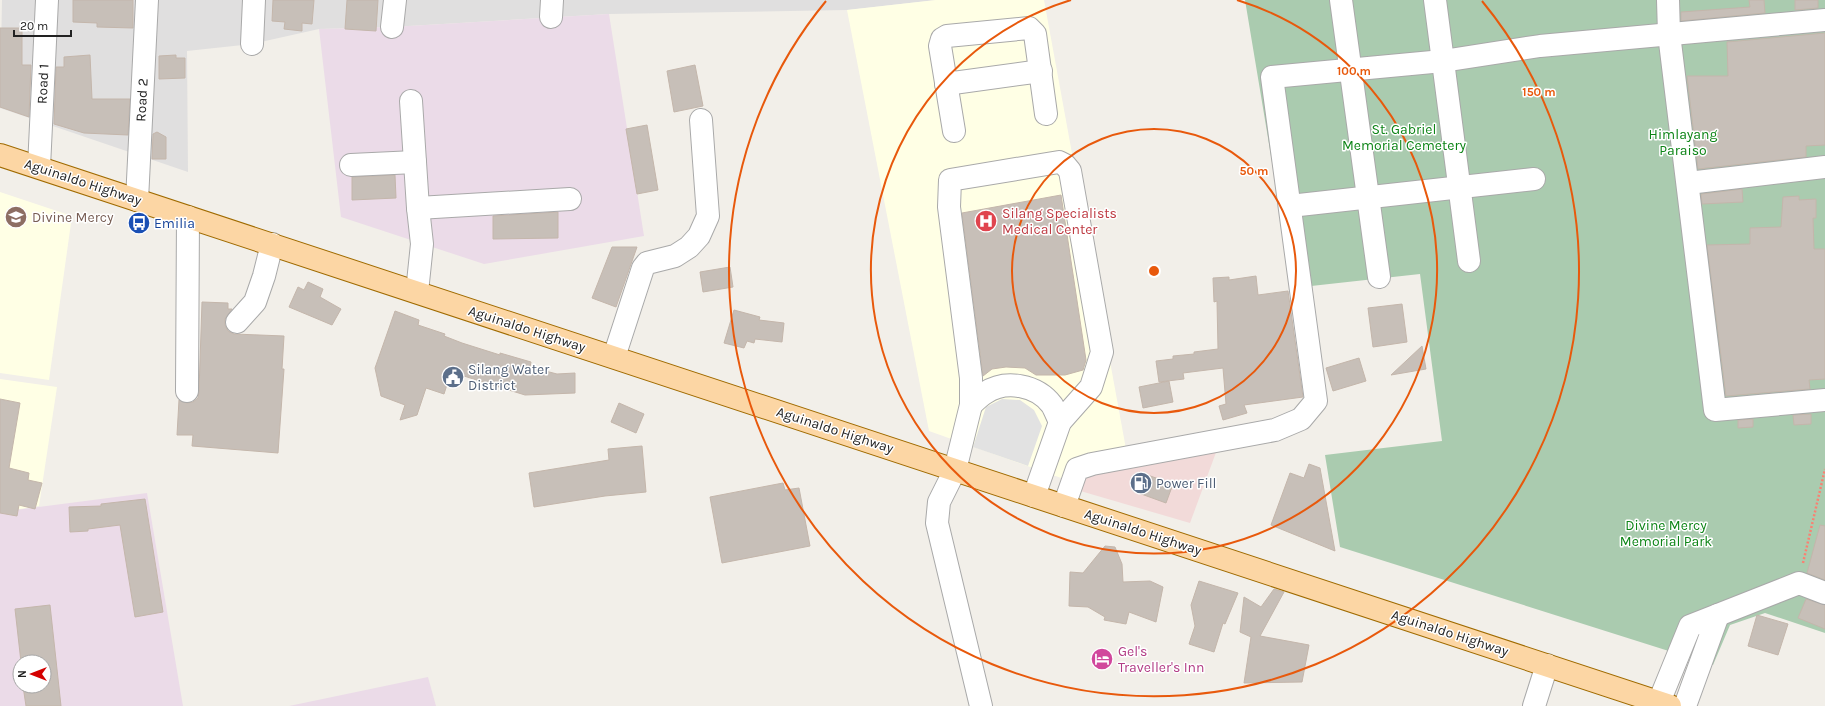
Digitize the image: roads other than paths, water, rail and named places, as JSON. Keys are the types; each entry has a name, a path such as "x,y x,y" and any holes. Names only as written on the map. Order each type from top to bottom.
{"main road":[{"name":"Aguinaldo Highway","path":"0,154 1665,704"}],"street":[{"name":"Road 1","path":"39,168 46,0"},
{"name":"Road 2","path":"137,200 147,0"},
{"path":"252,44 254,0"},
{"path":"392,27 395,0"},
{"path":"1341,0 1379,277"},
{"path":"1435,0 1469,261"},
{"path":"1668,0 1669,34 1715,410 1825,400"},
{"path":"1064,506 1077,469 1092,464 1275,430 1301,419 1316,401 1272,77 1443,61 1540,46 1825,20"},
{"path":"954,131 940,46 942,39 947,36 961,33 1029,28 1035,34 1046,114"},
{"path":"946,84 1041,71"},
{"path":"411,102 418,208 422,244 417,292"},
{"path":"614,357 643,268 647,262 675,256 689,247 699,236 708,216 701,120"},
{"path":"351,165 415,162"},
{"path":"981,706 937,523 939,502 955,470 971,405 971,378 949,207 950,180 1059,162 1065,165 1070,172 1102,352 1091,387 1060,422 1034,496"},
{"path":"1688,183 1825,167"},
{"path":"1290,206 1534,179"},
{"path":"418,208 570,199"},
{"path":"187,391 188,217"},
{"path":"237,322 255,302 264,276 272,244"},
{"path":"971,405 985,393 1002,386 1021,386 1038,392 1052,405 1060,422"},
{"path":"1665,704 1690,626 1799,583 1825,593"},
{"path":"1685,706 1718,615"},
{"path":"1534,706 1547,665"}],"place":[{"name":"Divine Mercy","path":"16,217"},
{"name":"Silang Specialists Medical Center","path":"986,221"},
{"name":"Emilia","path":"139,223"},
{"name":"Silang Water District","path":"453,377"},
{"name":"Power Fill","path":"1141,483"},
{"name":"Gel's Traveller's Inn","path":"1102,659"}],"park label":[{"name":"St. Gabriel Memorial Cemetery","path":"1404,138"},
{"name":"Himlayang Paraiso","path":"1683,142"},
{"name":"Divine Mercy Memorial Park","path":"1666,534"}]}
